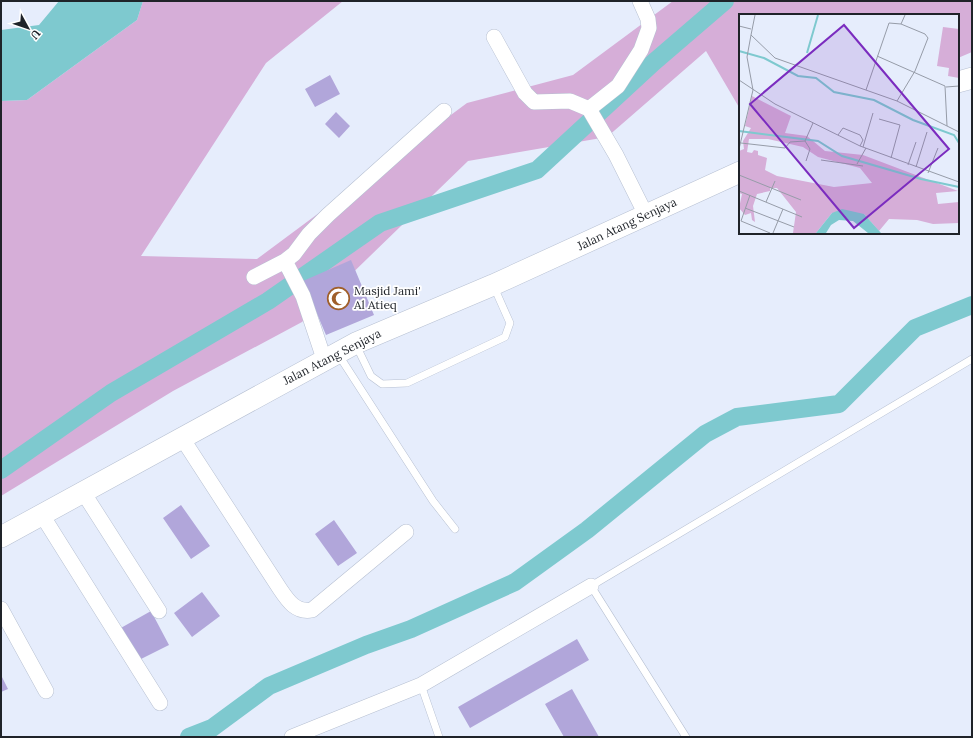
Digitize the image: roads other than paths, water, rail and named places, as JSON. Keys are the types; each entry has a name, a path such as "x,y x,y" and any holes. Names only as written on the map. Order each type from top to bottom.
{"main road":[{"path":"959,82 972,78"},
{"name":"Jalan Atang Senjaya","path":"1,537 356,342 493,284 646,216 739,172"}],"street":[{"path":"590,111 618,86 641,50 649,28 648,19 640,1"},
{"path":"494,37 525,93 534,102 570,101 590,111 616,155 646,216"},
{"path":"254,277 287,266 309,234 328,215 444,111"},
{"path":"287,266 303,296 330,356"},
{"path":"182,438 280,589 289,602 298,609 305,611 312,610 406,532"},
{"path":"83,492 158,611"},
{"path":"42,515 160,703"},
{"path":"292,737 421,685 591,586"},
{"path":"1,609 46,691"}],"lane":[{"path":"356,342 371,376 382,384 407,383 505,337 510,323 493,284"},
{"path":"330,356 433,501 455,529"},
{"path":"686,737 591,586 972,359"},
{"path":"421,685 439,737"}],"water":[{"path":"59,1 143,1 137,20 27,100 1,101 1,30 39,25"}],"waterway":[{"path":"1,470 111,393 268,301 380,223 537,170 654,62 725,1"},
{"path":"189,737 212,728 269,686 366,645 411,629 515,582 587,530 705,434 737,417 839,404 915,328 972,305"}],"place":[{"name":"Masjid Jami' Al Atieq","path":"339,298"}]}
